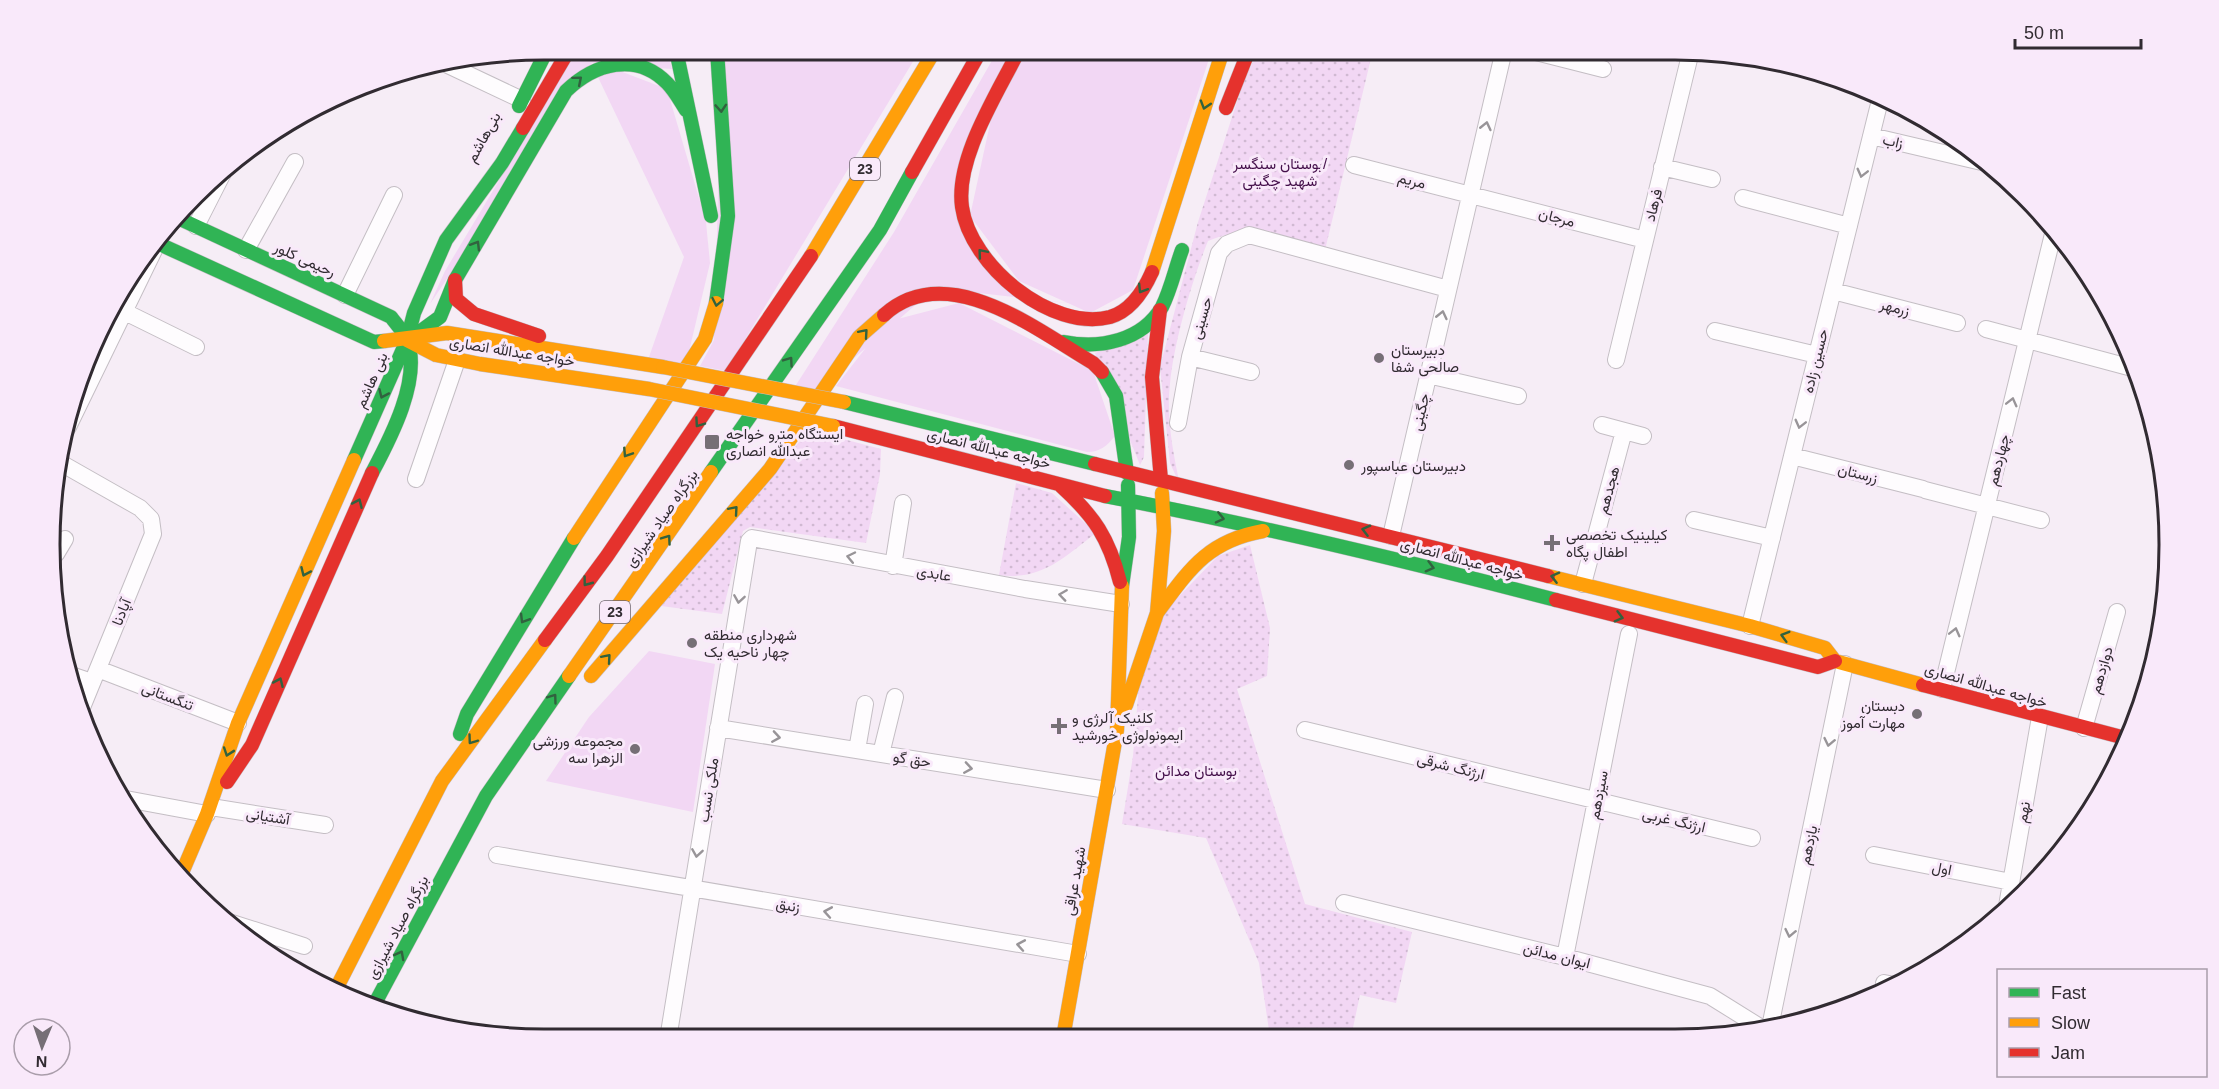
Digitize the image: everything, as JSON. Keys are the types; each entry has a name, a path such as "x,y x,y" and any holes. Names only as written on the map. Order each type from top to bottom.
{"main road":[{"name":"بنی‌هاشم","path":"446,240 542,60"},
{"path":"407,340 414,313 446,240 502,163 563,60"},
{"path":"678,60 721,265"},
{"path":"442,782 467,714 640,434 705,339 715,311 728,216 718,60"},
{"name":"بزرگراه صیاد شیرازی","path":"339,983 442,782 607,556 792,288 929,60"},
{"name":"بزرگراه صیاد شیرازی","path":"378,999 486,796 545,709 654,559 880,230 975,60"},
{"path":"1014,60 979,130 965,175 962,206 964,222 976,247 1016,288 1043,307 1078,320 1103,319 1118,314 1132,303 1143,289 1152,272 1220,60"},
{"path":"1221,125 1231,92 1245,60"},
{"path":"163,246 374,342 407,340 440,317 454,280 566,91 582,75 619,63 650,70 664,80 690,116"},
{"name":"رحیمی کلور","path":"184,221 391,318 407,340"},
{"name":"شهید عراقی","path":"1117,730 1156,613 1164,531 1152,377 1160,310 1186,235"},
{"path":"454,280 456,299 474,315 604,357"},
{"name":"شهید عراقی","path":"585,684 770,469 859,337 888,311 910,300 932,294 952,293 975,298 1007,312 1093,363 1108,378 1120,409 1129,501 1128,568 1121,596 1117,730 1065,1029"},
{"path":"1054,340 1078,346 1098,346 1120,341 1139,330 1160,310"},
{"name":"خواجه عبدالله انصاری","path":"407,340 447,333 663,367 844,402 1750,626 1825,648 1840,662"},
{"name":"خواجه عبدالله انصاری","path":"407,340 436,355 457,360 650,389 833,426 1129,501 1394,558 1818,667 1840,662 2119,737"},
{"name":"بنی هاشم","path":"184,868 209,811 238,723 407,340"},
{"name":"بنی هاشم","path":"209,811 252,745 360,498 396,428 412,369 407,340"},
{"path":"1058,483 1099,524 1113,554 1121,596"},
{"path":"1156,613 1178,584 1215,550 1233,537 1271,530"},
{"path":"486,796 569,702"}],"street":[{"name":"چگینی","path":"1391,536 1502,60"},
{"path":"1567,60 1603,69"},
{"name":"فرهاد","path":"1616,360 1689,60"},
{"path":"455,68 522,100"},
{"name":"حسین زاده","path":"1750,626 1879,105"},
{"name":"زاب","path":"1871,136 1967,159"},
{"path":"246,250 295,162"},
{"name":"مریم","path":"1354,165 1470,195"},
{"path":"1662,168 1712,179"},
{"path":"196,226 214,190"},
{"path":"345,295 394,195"},
{"name":"مرجان","path":"1470,195 1645,240"},
{"path":"1743,198 1849,226"},
{"name":"حسینی","path":"1251,372 1190,357 1219,253 1227,244 1249,235 1448,289"},
{"name":"چهاردهم","path":"1942,689 2051,241"},
{"name":"زرمهر","path":"1833,291 1957,323"},
{"path":"89,381 124,304 196,346"},
{"path":"1986,330 2125,366"},
{"path":"1715,331 1817,355"},
{"path":"1178,423 1190,357"},
{"path":"416,479 457,360"},
{"path":"1428,375 1518,396"},
{"path":"1602,425 1643,436"},
{"name":"هجدهم","path":"1583,584 1624,431"},
{"name":"زرستان","path":"1792,456 2041,520"},
{"name":"آپادنا","path":"66,466 140,508 151,519 153,534 86,699"},
{"path":"893,566 903,503"},
{"path":"1694,520 1772,538"},
{"name":"عابدی","path":"749,541 756,538 893,566 1121,596"},
{"path":"60,547 65,539"},
{"name":"ملکی نسب","path":"670,1029 749,541"},
{"name":"دوازدهم","path":"2084,728 2117,612"},
{"name":"سیزدهم","path":"1565,957 1629,634"},
{"name":"یازدهم","path":"1771,1019 1840,662"},
{"name":"تنگستانی","path":"79,676 95,675 238,723"},
{"path":"882,754 895,697"},
{"path":"857,750 865,704"},
{"name":"نهم","path":"2009,895 2040,717"},
{"name":"حق گو","path":"718,728 1107,790"},
{"name":"ارژنگ شرقی","path":"1305,729 1597,802"},
{"name":"آشتیانی","path":"133,800 325,825"},
{"name":"ارژنگ غربی","path":"1597,802 1752,838"},
{"name":"زنبق","path":"497,855 1078,954"},
{"name":"اول","path":"1874,855 2011,882"},
{"name":"ایوان مدائن","path":"1344,903 1565,957 1710,996 1753,1023"},
{"path":"249,928 304,946"}],"green space":[{"path":"571,60 670,60 672,69 592,63 430,304 445,271"},
{"path":"722,60 914,60 726,371 700,366 714,340"},
{"path":"992,60 1008,60 957,201 1016,297 1147,312 935,288 816,391 796,385 894,232"},
{"path":"1022,60 1209,60 1133,290 1090,313 1019,281 970,216 991,119"},
{"name":"بوستان سنگسر/ شهید چگینی","path":"1254,60 1371,60 1325,250 1280,236 1254,232 1225,235 1208,241 1184,311 1170,384 1170,422 1180,485 1170,463 1160,367 1198,222 1244,80"},
{"path":"612,68 667,89 706,222 710,263 686,364 649,357 684,257 596,73"},
{"path":"959,303 1093,371 1115,436 1112,440 1099,450 1087,452 836,386 886,322"},
{"path":"1148,333 1144,457 1140,465 1095,353"},
{"path":"809,430 881,449 880,474 866,543 750,527 743,531 722,614 661,606"},
{"path":"1016,483 1052,493 1096,533 1063,558 1040,571 1014,576 999,575"},
{"name":"بوستان مدائن","path":"1250,545 1270,628 1267,676 1237,689 1305,904 1412,932 1396,1003 1360,995 1353,1029 1269,1029 1259,963 1206,838 1122,824 1133,756 1139,685 1162,614 1218,556"},
{"name":"مجموعه ورزشی الزهرا سه","path":"649,651 715,664 693,812 546,781 589,717"}],"traffic: fast":[{"path":"519,106 542,60"},
{"path":"678,60 711,216"},
{"path":"716,303 728,216 718,60"},
{"path":"414,336 440,317 455,280 566,91 589,74 602,68 629,64 655,73 667,83 686,110"},
{"path":"354,460 407,340 414,313 446,240 502,163 523,128"},
{"path":"711,472 880,230 912,172"},
{"path":"184,221 391,317 400,328 407,340 411,356 407,390 395,426 372,473"},
{"path":"163,246 374,342 384,341"},
{"path":"1064,342 1106,343 1132,335 1143,328 1154,319 1162,307 1182,250"},
{"path":"1102,372 1116,396 1127,473"},
{"path":"844,402 1095,464"},
{"path":"1122,586 1129,537 1128,485"},
{"path":"1105,496 1332,544 1556,600"},
{"path":"460,734 467,714 574,538"},
{"path":"377,999 486,796 569,676"}],"traffic: slow":[{"path":"811,256 929,60"},
{"path":"1152,272 1220,60"},
{"path":"574,538 705,339 716,303"},
{"path":"591,676 770,469 859,337 884,315"},
{"path":"384,341 447,333 663,367"},
{"path":"407,340 436,355 480,364 649,389"},
{"path":"663,367 844,402"},
{"path":"649,389 833,426"},
{"path":"184,868 207,814 238,723 354,460"},
{"path":"569,676 711,472"},
{"path":"1126,705 1157,613 1164,531 1162,493"},
{"path":"1157,613 1179,583 1213,550 1227,542 1263,531"},
{"path":"1548,576 1750,626 1825,648 1835,661 1923,685"},
{"path":"1065,1029 1117,730 1122,586"},
{"path":"339,983 442,781 545,640"}],"traffic: jam":[{"path":"523,128 563,60"},
{"path":"912,172 975,60"},
{"path":"1014,60 980,126 965,168 962,207 968,229 980,251 1017,289 1039,304 1063,314 1087,319 1110,317 1124,310 1141,293 1152,272"},
{"path":"1226,108 1245,60"},
{"path":"545,640 607,556 811,256"},
{"path":"455,280 456,299 474,314 539,336"},
{"path":"884,315 909,299 935,294 963,296 991,305 1019,318 1093,363 1102,372"},
{"path":"1160,310 1152,377 1161,480"},
{"path":"833,426 1105,496"},
{"path":"1095,464 1548,576"},
{"path":"227,782 252,745 372,473"},
{"path":"1061,486 1083,507 1099,529 1111,553 1120,582"},
{"path":"1556,600 1818,667 1835,661"},
{"path":"1923,685 2119,736"}],"place":[{"name":"دبیرستان صالحی شفا","path":"1379,358"},
{"name":"ایستگاه مترو خواجه عبدالله انصاری","path":"712,442"},
{"name":"دبیرستان عباسپور","path":"1349,465"},
{"name":"کیلینیک تخصصی اطفال پگاه","path":"1552,543"},
{"name":"شهرداری منطقه چهار ناحیه یک","path":"692,643"},
{"name":"دبستان مهارت آموز","path":"1917,714"},
{"name":"کلنیک آلرژی و ایمونولوژی خورشید","path":"1059,726"},
{"name":"مجموعه ورزشی الزهرا سه","path":"635,749"}]}
